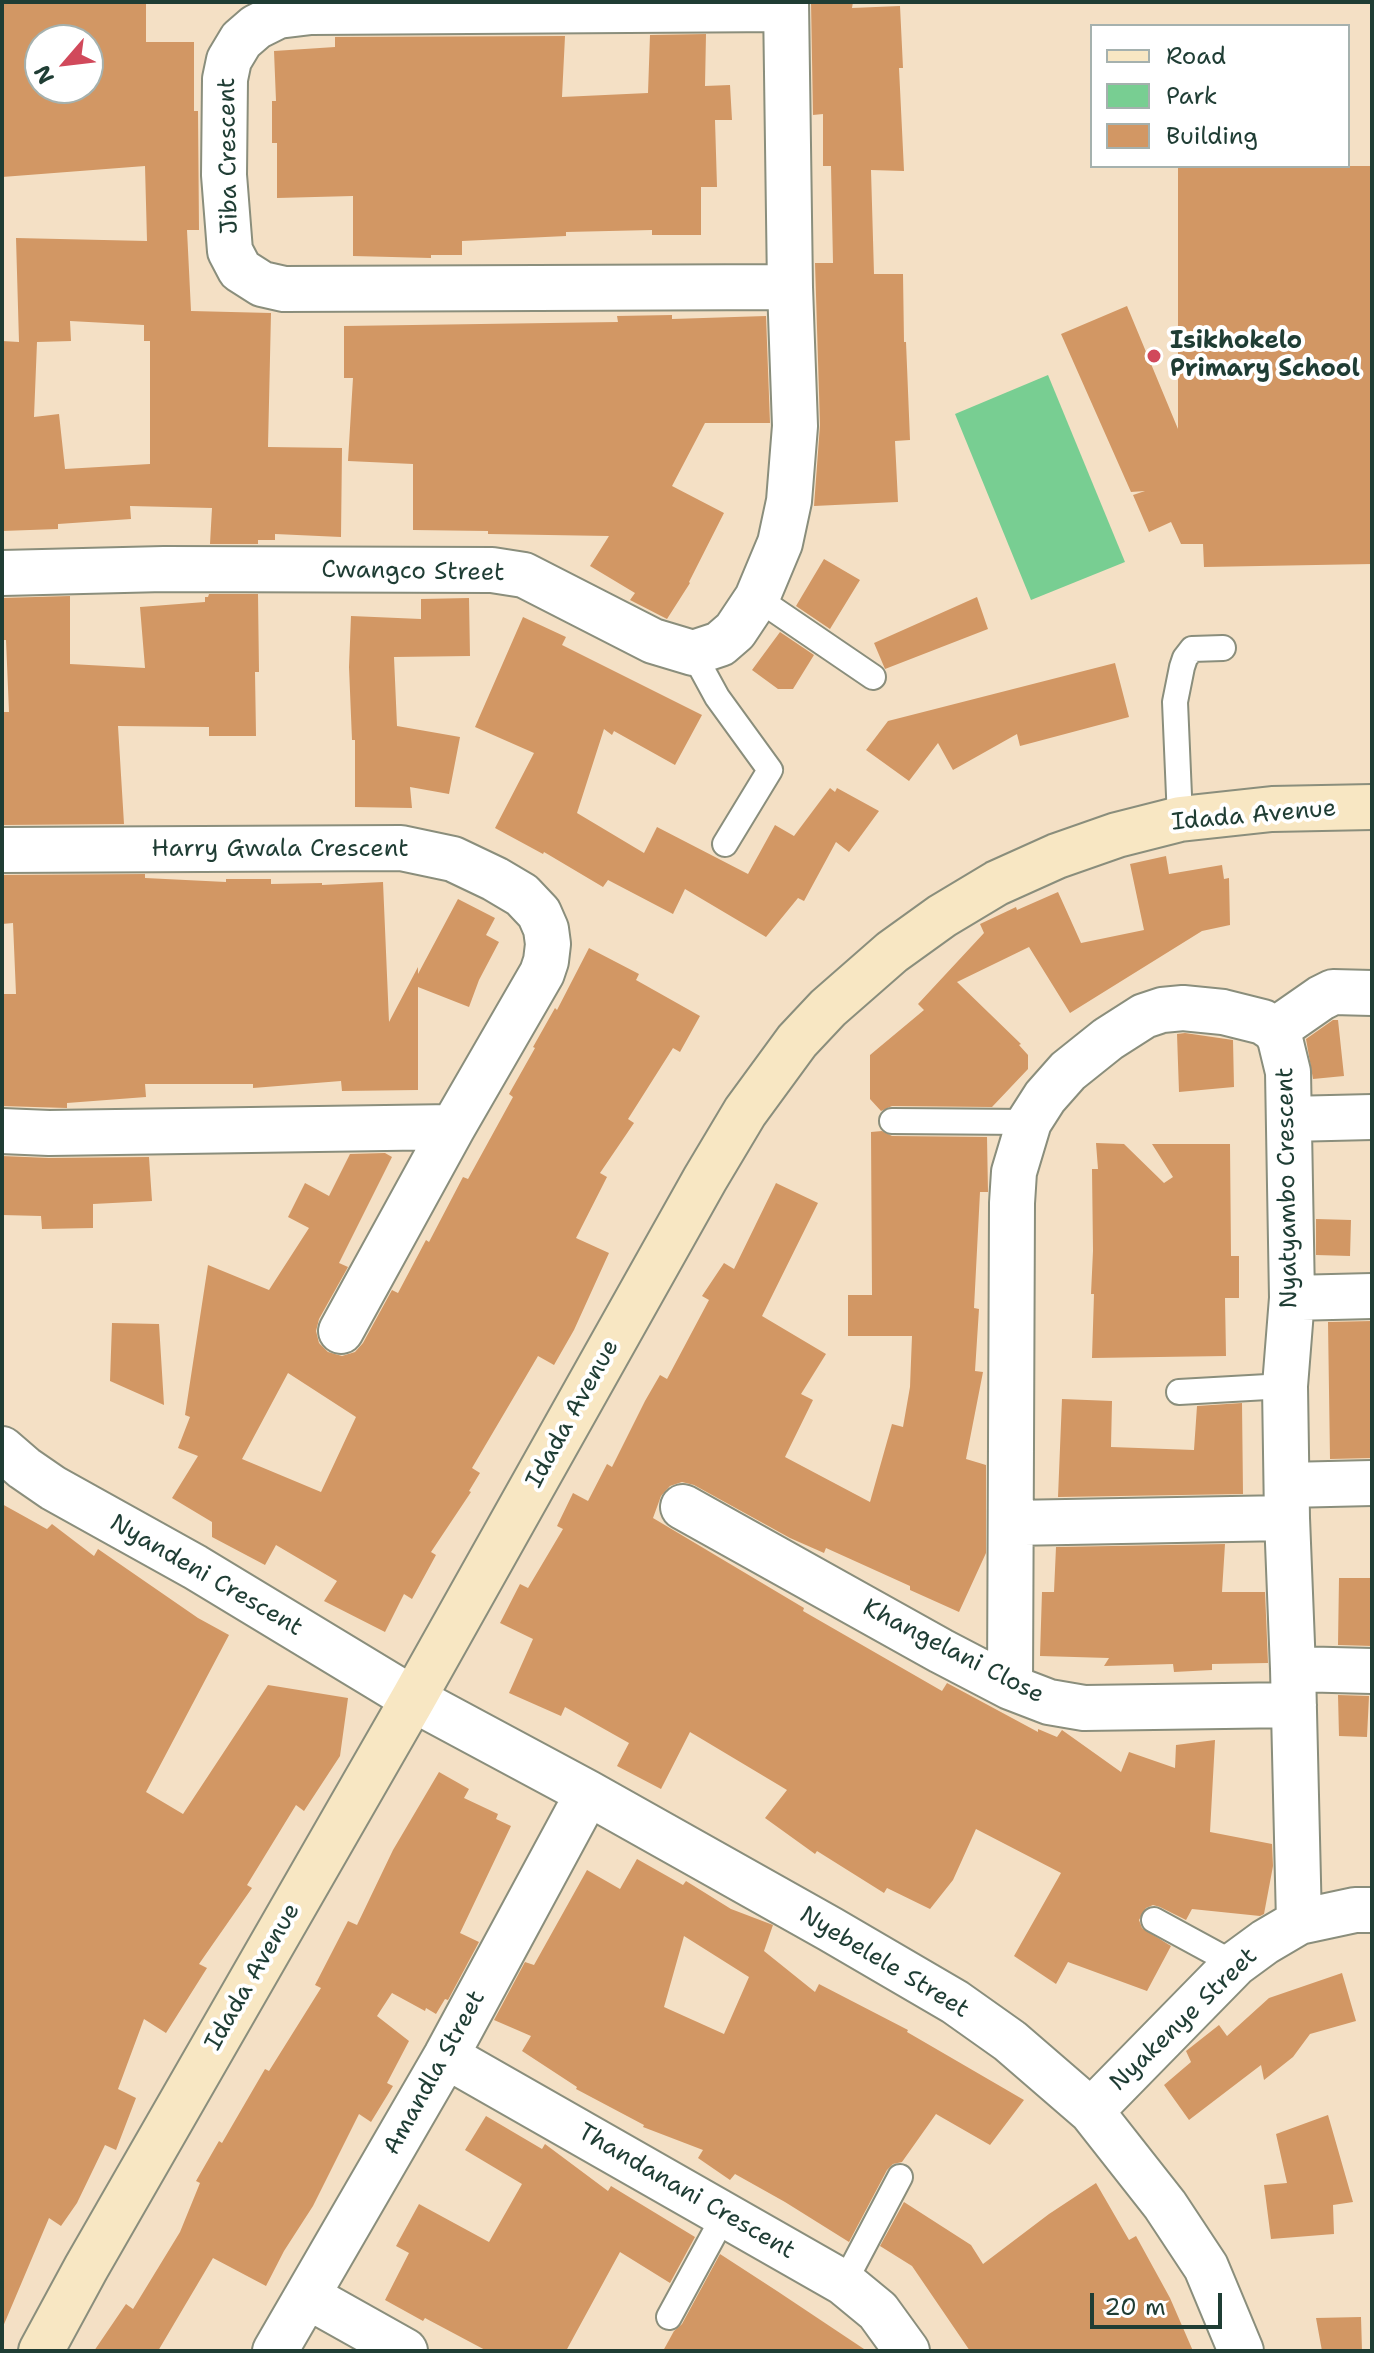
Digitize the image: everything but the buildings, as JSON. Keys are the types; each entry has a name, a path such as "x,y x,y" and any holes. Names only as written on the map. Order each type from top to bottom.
{"street":[{"path":"693,653 720,644 735,631 757,598 780,543 789,501 795,426 786,5"},
{"name":"Jiba Crescent","path":"786,5 311,12 278,16 256,27 241,40 229,60 225,79 224,175 230,251 240,270 262,284 284,289 790,287"},
{"name":"Cwangco Street","path":"2,573 164,569 492,570 524,575 653,641 693,653"},
{"name":"Idada Avenue","path":"41,2351 705,1179 745,1112 797,1041 828,1008 892,952 942,916 997,883 1057,856 1117,835 1180,819 1272,809 1372,807"},
{"name":"Harry Gwala Crescent","path":"2,850 401,848 453,859 522,895 539,913 548,944 542,973 341,1331"},
{"path":"1010,1687 1012,1203 1014,1172 1029,1122 1045,1097 1068,1071 1108,1039 1144,1016 1183,1008 1223,1012 1263,1022 1275,1030 1333,992 1372,993"},
{"name":"Nyatyambo Crescent","path":"1275,1030 1288,1072 1292,1298 1285,1386 1299,1922"},
{"path":"1289,1119 1372,1117"},
{"path":"2,1131 64,1133 453,1127"},
{"path":"1292,1298 1372,1296"},
{"name":"Nyandeni Crescent","path":"2,1449 53,1488 208,1574 413,1699"},
{"path":"1011,1523 1287,1501 1372,1483"},
{"name":"Khangelani Close","path":"683,1507 941,1651 1010,1687 1049,1702 1084,1708 1294,1687 1372,1671"},
{"name":"Nyebelele Street","path":"413,1699 588,1793 955,2002 1010,2041 1091,2111 1165,2205 1206,2267 1241,2351"},
{"name":"Amandla Street","path":"275,2351 446,2056 588,1793"},
{"name":"Nyakenye Street","path":"1091,2111 1235,1964 1265,1942 1299,1922 1355,1910 1372,1910"},
{"name":"Thandanani Crescent","path":"446,2056 844,2283 878,2311 907,2351"},
{"path":"307,2296 405,2351"}],"lane":[{"path":"757,598 873,677"},
{"path":"1180,819 1175,702 1182,667 1192,649 1223,648"},
{"path":"693,653 717,697 770,770 725,844"},
{"path":"892,1121 1029,1122"},
{"path":"1179,1392 1285,1386"},
{"path":"1154,1920 1235,1964"},
{"path":"844,2283 900,2177"},
{"path":"669,2317 725,2214"}],"green space":[{"path":"1048,375 1125,562 1031,600 955,414"}],"place":[{"name":"Isikhokelo Primary School","path":"1154,356"}]}
